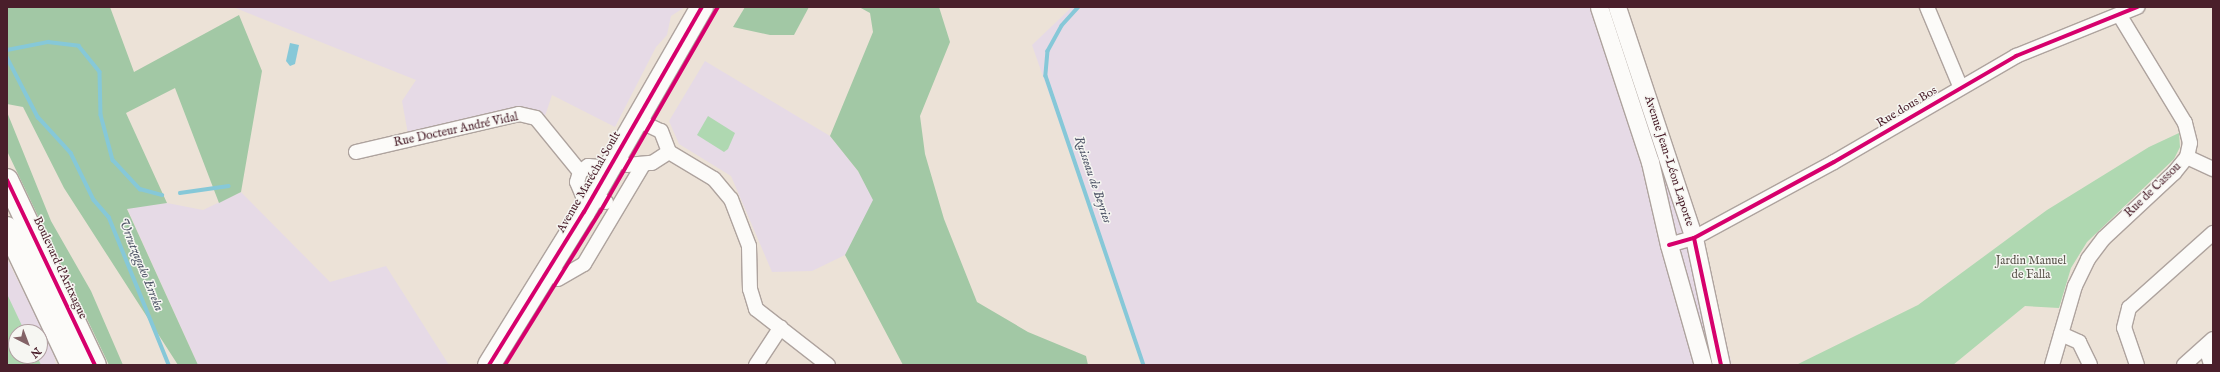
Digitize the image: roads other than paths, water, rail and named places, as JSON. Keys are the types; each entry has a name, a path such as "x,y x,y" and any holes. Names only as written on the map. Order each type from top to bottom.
{"main road":[{"path":"505,365 558,279 599,201 627,166 644,122 702,7"},
{"path":"644,122 718,7"},
{"name":"Boulevard d'Aritxague","path":"7,180 95,365"},
{"name":"Avenue Maréchal Soult","path":"489,365 599,201"},
{"path":"7,228 72,365"}],"street":[{"name":"Avenue Jean-Léon Laporte","path":"1599,7 1650,162 1669,245 1703,365"},
{"name":"Avenue Jean-Léon Laporte","path":"1617,7 1694,238 1721,365"},
{"path":"1927,7 1960,86"},
{"name":"Rue dous Bos","path":"1669,245 1694,238 1834,162 1960,86 2043,43 2120,16 2137,7"},
{"name":"Rue de Cassou","path":"2052,365 2075,286 2088,259 2104,238 2186,158 2190,144 2185,123 2120,16"},
{"name":"Rue Docteur André Vidal","path":"356,152 519,114 536,118 580,172"},
{"path":"644,122 667,137 669,152"},
{"path":"599,201 580,191 580,172 594,165 627,166 669,152 714,179 731,199 748,246 750,289 756,309 828,365"},
{"path":"2186,158 2213,168"},
{"path":"558,279 584,264 627,166"},
{"path":"2137,365 2124,328 2129,308 2213,233"},
{"path":"756,365 781,327"},
{"path":"2061,334 2079,342 2090,365"},
{"path":"2184,365 2209,343"},
{"path":"2209,343 2210,365"}],"water":[{"path":"290,43 299,45 295,64 290,66 286,61"}],"waterway":[{"name":"Ruisseau de Beyries","path":"1079,7 1062,26 1048,51 1046,76 1144,365"},
{"path":"7,50 48,42 79,46 100,72 101,115 113,160 140,189 162,195"},
{"name":"Urrutzagako Erreka","path":"7,57 38,117 71,153 94,200 109,217 169,365"},
{"path":"180,193 229,186"}],"park label":[{"name":"Jardin Manuel de Falla","path":"2031,268"}]}
